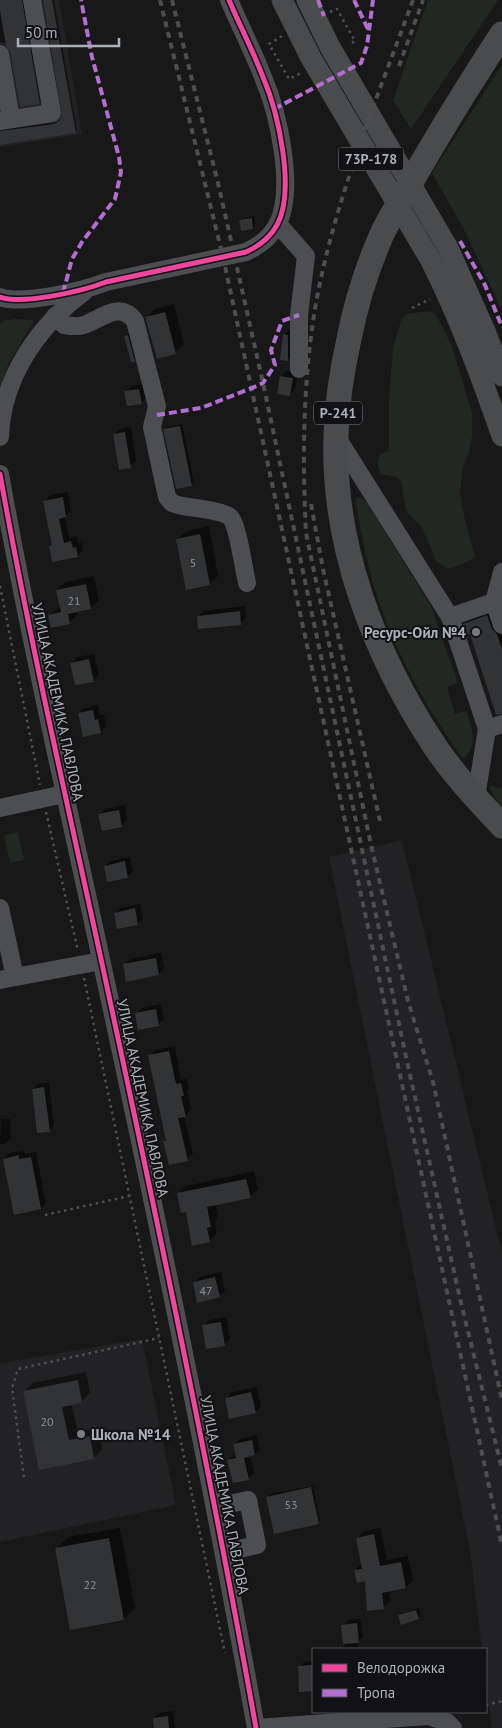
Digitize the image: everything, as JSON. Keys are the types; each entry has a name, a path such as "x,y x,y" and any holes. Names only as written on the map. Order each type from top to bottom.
{"highway":[{"name":"Р-241","path":"502,34 440,131 382,234 357,300 343,367 336,435 338,491 344,534 354,576 374,633 410,708 435,747 502,826"}],"main road":[{"name":"73Р-178","path":"282,0 311,58 443,284 464,333 502,436"},
{"name":"73Р-178","path":"307,0 330,47 448,248 485,331 502,376"}],"street":[{"path":"0,54 6,120 52,113 32,0"},
{"path":"0,297 34,298 86,290 106,282 246,252 267,239 278,224 281,213 285,184 282,145 274,109 264,78 229,0"},
{"path":"278,224 306,256 299,315 299,369"},
{"path":"0,437 4,409 11,385 21,362 55,316 86,290"},
{"path":"55,316 64,325 82,326 109,312 123,312 130,315 135,321 157,406 152,427 167,497 178,506 223,514 231,518 237,535 247,583"},
{"path":"336,435 450,617 494,727 476,797"},
{"name":"УЛИЦА АКАДЕМИКА ПАВЛОВА","path":"0,474 7,554 64,794 101,961 225,1552 256,1728"},
{"path":"502,572 494,602 502,625"},
{"path":"450,617 494,602"},
{"path":"0,808 64,794"},
{"path":"0,908 7,978 101,961"},
{"path":"215,1507 248,1500 257,1545 225,1552"},
{"path":"256,1728 429,1716 448,1723 453,1728"}],"path":[{"path":"269,44 283,36"},
{"path":"412,308 436,297"},
{"path":"0,586 43,798 81,964 226,1658"},
{"path":"45,1215 130,1196"},
{"path":"24,1477 12,1388 18,1369 159,1338"},
{"path":"487,1705 502,1701"}],"shaded area":[{"path":"0,0 59,0 82,134 0,147"},
{"path":"428,0 498,0 411,129 393,100"},
{"path":"502,65 502,311 467,235 432,173"},
{"path":"428,311 435,313 452,346 472,413 472,436 469,453 463,467 460,492 464,516 475,556 470,561 448,569 436,561 422,527 406,511 401,481 396,477 381,474 378,466 381,453 388,451 393,347 402,318 407,314"},
{"path":"14,319 34,320 8,365 0,389 0,325 3,321"},
{"path":"359,497 366,501 431,606 458,683 447,687 455,714 466,711 472,729 473,742 469,753 464,758 459,754 440,725 405,663 390,631 373,583 365,549 355,499"},
{"path":"489,786 502,788 502,807 495,798"},
{"path":"18,832 24,860 10,863 4,835"},
{"path":"402,840 502,1253 502,1728 492,1728 487,1687 487,1648 482,1648 470,1551 329,857"},
{"name":"Школа №14","path":"142,1339 176,1505 0,1542 0,1363"}],"building":[{"path":"0,0 22,0 40,104 20,107 10,52 6,46"},
{"path":"43,0 52,0 76,133 0,145 0,131 54,124 62,116"},
{"path":"252,218 253,229 241,231 239,220"},
{"path":"165,312 176,354 157,359 145,317"},
{"path":"283,334 288,335 288,361 280,360"},
{"path":"128,335 135,362 131,362 124,336"},
{"path":"280,376 293,378 290,396 277,394"},
{"path":"139,389 142,404 127,406 124,391"},
{"path":"180,426 192,486 176,489 163,429"},
{"path":"125,432 131,468 119,470 113,434"},
{"path":"63,497 66,517 59,519 64,543 71,541 73,548 76,547 78,557 52,562 49,546 52,545 43,501"},
{"path":"200,534 210,585 186,590 176,539"},
{"path":"86,584 91,609 68,614 70,624 51,628 48,615 61,612 56,590"},
{"path":"240,611 241,625 198,629 197,616"},
{"path":"487,615 502,649 502,714 496,715 470,634 467,635 463,624"},
{"path":"89,659 94,682 75,685 70,663"},
{"path":"93,710 95,720 98,719 101,733 83,737 78,713"},
{"path":"119,810 122,827 102,831 98,814"},
{"path":"125,861 128,878 107,882 104,866"},
{"path":"135,908 138,925 117,929 114,913"},
{"path":"156,958 159,975 126,982 123,964"},
{"path":"156,1009 159,1026 138,1030 135,1013"},
{"path":"169,1051 176,1084 181,1083 184,1096 181,1096 186,1117 178,1118 188,1161 169,1165 163,1141 166,1141 148,1055"},
{"path":"44,1087 50,1132 37,1133 32,1089"},
{"path":"19,1155 19,1159 31,1157 41,1209 14,1215 3,1159"},
{"path":"246,1179 251,1198 207,1207 211,1227 207,1228 210,1242 192,1246 186,1212 181,1213 177,1193"},
{"path":"215,1277 220,1297 197,1303 193,1282"},
{"path":"221,1322 225,1346 206,1349 202,1325"},
{"path":"78,1380 82,1403 62,1407 69,1440 90,1436 94,1459 39,1470 23,1391"},
{"path":"251,1392 256,1413 229,1419 225,1398"},
{"path":"252,1440 255,1455 244,1458 249,1480 233,1483 227,1460 236,1458 233,1444"},
{"path":"311,1487 319,1524 274,1534 266,1497"},
{"path":"374,1534 380,1566 401,1562 406,1588 382,1593 384,1609 367,1611 365,1581 357,1583 354,1570 362,1569 356,1538"},
{"path":"109,1538 124,1620 70,1630 55,1548"},
{"path":"416,1610 419,1619 401,1625 398,1615"},
{"path":"357,1623 359,1643 343,1644 341,1625"},
{"path":"312,1665 312,1691 299,1692 298,1666"},
{"path":"168,1716 169,1728 154,1728 153,1718"}],"railway":[{"path":"160,0 223,257 502,1546"},
{"path":"172,0 218,183 263,383 408,1066 461,1303 502,1469"},
{"path":"413,0 358,149 334,226 316,303 306,389 304,475 306,533 371,845 408,1001 433,1082 502,1400"},
{"path":"399,66 423,0"},
{"path":"311,504 323,569 380,821"}],"marked path":[{"path":"63,293 72,259 82,242 115,199 121,172 119,157 92,57 81,0"},
{"path":"318,0 324,16"},
{"path":"354,0 368,29"},
{"path":"274,109 361,63 367,46 373,0"},
{"path":"460,241 485,285 502,327"},
{"path":"157,415 201,408 263,383 275,365 271,350 282,321 299,315"}],"cycle path":[{"path":"0,297 23,299 53,296 106,282 246,252 268,238 277,225 282,210 285,192 283,151 269,92 229,0"},
{"path":"0,474 35,656 122,1055 182,1343 256,1728"}],"place":[{"name":"Ресурс-Ойл №4","path":"476,632"},
{"name":"Школа №14","path":"81,1434"}]}
